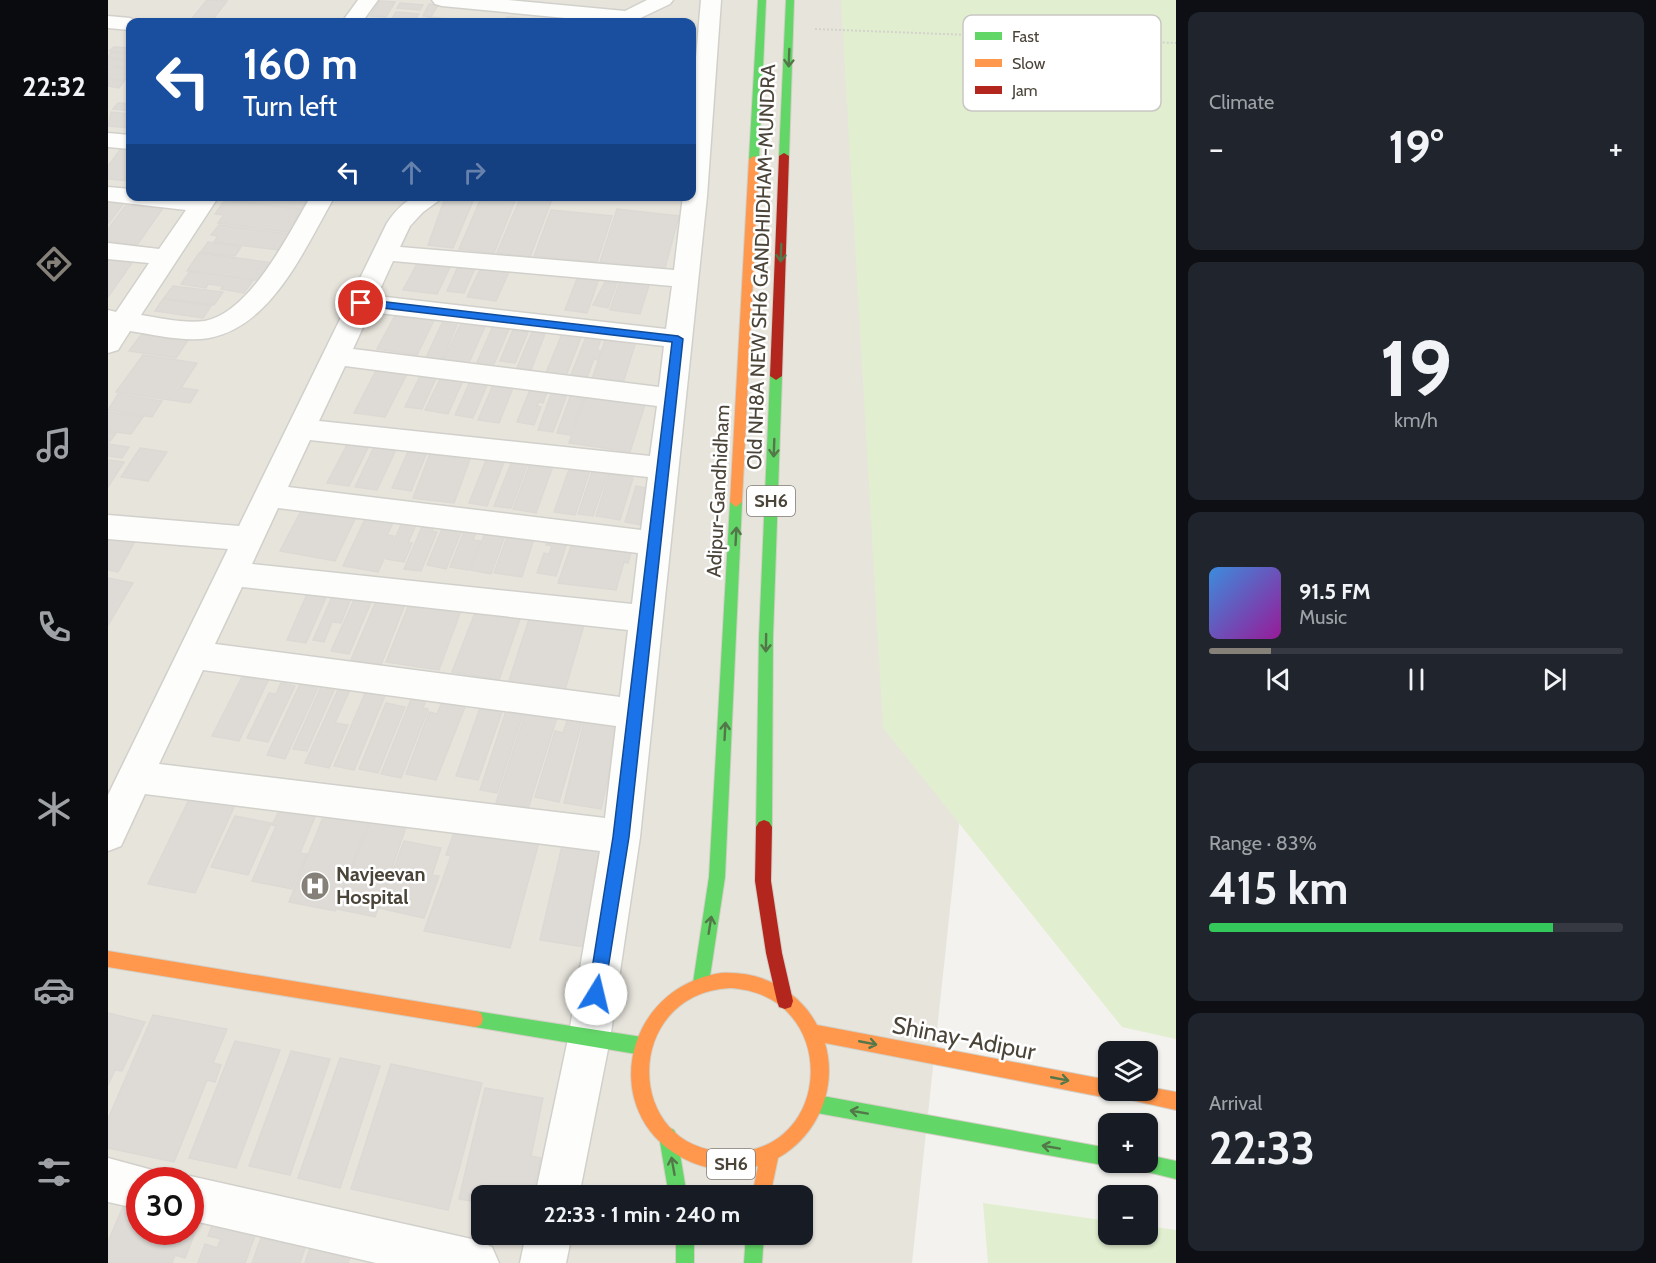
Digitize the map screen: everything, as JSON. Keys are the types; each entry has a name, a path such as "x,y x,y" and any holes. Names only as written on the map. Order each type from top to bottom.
{"main road":[{"name":"Adipur-Gandhidham","path":"701,983 717,877 762,0"},
{"name":"Old NH8A NEW SH6 GANDHIDHAM-MUNDRA","path":"786,1000 774,954 763,881 766,637 790,0"},
{"path":"108,958 642,1046"},
{"name":"SH6","path":"730,979 760,985 786,1000 811,1032 821,1067 817,1104 798,1136 769,1157 733,1164 698,1156 668,1136 649,1109 640,1078 642,1046 654,1018 674,996 701,983 730,979"},
{"name":"Shinay-Adipur","path":"811,1032 1098,1087"},
{"path":"1158,1098 1176,1101"},
{"path":"817,1104 1098,1155"},
{"path":"668,1136 676,1185"},
{"path":"763,1185 769,1157"},
{"path":"1158,1166 1176,1170"},
{"path":"684,1245 685,1263"},
{"path":"753,1263 754,1245"}],"street":[{"path":"355,18 368,0"},
{"path":"442,0 498,4 607,18"},
{"path":"627,18 663,0"},
{"path":"489,18 498,4"},
{"path":"696,165 711,10"},
{"path":"108,22 126,24"},
{"path":"108,140 126,142"},
{"path":"108,194 126,195"},
{"path":"108,344 116,320 166,257 204,201"},
{"path":"116,320 207,330 224,325 241,315 259,298 320,201"},
{"path":"108,834 399,223 414,207 424,201"},
{"path":"559,1185 589,1039 621,837 693,201"},
{"path":"108,251 166,257"},
{"path":"385,253 685,279"},
{"path":"361,303 678,339"},
{"path":"336,356 671,398"},
{"path":"301,429 663,468"},
{"path":"269,496 655,543"},
{"path":"108,526 249,538"},
{"path":"232,574 646,619"},
{"path":"193,656 635,714"},
{"path":"135,777 621,837"},
{"path":"108,1180 126,1184"},
{"path":"204,1201 476,1263"},
{"path":"543,1263 547,1245"}],"path":[{"path":"790,28 963,35"},
{"path":"1161,42 1176,43"}],"shaded area":[{"path":"108,0 918,0 988,556 912,1263 108,1263"}],"green space":[{"path":"841,0 1176,0 1176,1039 1122,1027 883,728"},
{"path":"983,1203 1098,1220 1098,1245 1158,1245 1158,1227 1176,1230 1176,1263 988,1263"}],"building":[{"path":"207,0 227,1 214,18 192,18"},
{"path":"380,1 395,2 386,17 370,16"},
{"path":"400,3 423,5 420,10 397,8"},
{"path":"429,4 438,5 431,17 423,16"},
{"path":"396,12 419,14 416,18 392,18"},
{"path":"114,47 126,48 126,53 109,51"},
{"path":"111,52 126,54 126,59 108,57"},
{"path":"109,58 126,60 126,67 108,65"},
{"path":"108,67 126,69 125,80 108,78"},
{"path":"108,79 124,81 119,88 108,86"},
{"path":"118,103 126,104 126,111 113,109"},
{"path":"111,112 126,114 126,128 108,126"},
{"path":"123,146 126,146 126,181 108,179 108,166"},
{"path":"108,201 124,203 108,224"},
{"path":"224,201 233,201 302,210 295,221 302,222 295,233 218,223 224,215 215,214"},
{"path":"239,201 306,201 301,209"},
{"path":"444,201 473,201 453,248 428,245"},
{"path":"480,201 515,201 494,253 459,249"},
{"path":"519,201 551,201 530,257 497,253"},
{"path":"127,204 163,208 137,245 108,241 108,229"},
{"path":"617,209 679,216 664,272 599,265"},
{"path":"551,210 612,216 597,262 534,256"},
{"path":"219,225 290,234 279,250 214,242 218,236 211,235"},
{"path":"208,242 241,247 235,256 201,252"},
{"path":"199,253 274,263 271,268 268,267 263,281 187,271"},
{"path":"423,253 455,257 437,294 403,290"},
{"path":"108,254 136,257 108,297"},
{"path":"484,261 512,265 496,301 467,297"},
{"path":"460,262 477,264 464,293 447,291"},
{"path":"190,271 253,280 244,293 221,289 223,286 208,284 206,288 181,284"},
{"path":"580,271 601,273 587,313 565,310"},
{"path":"620,281 649,285 640,314 610,310"},
{"path":"605,282 617,283 608,308 593,305"},
{"path":"173,286 223,292 214,305 164,298"},
{"path":"163,299 211,306 203,318 155,311"},
{"path":"397,312 435,318 417,355 377,349"},
{"path":"462,321 486,324 468,365 443,361"},
{"path":"442,323 457,325 441,362 425,360"},
{"path":"493,326 509,329 494,364 477,362"},
{"path":"564,329 583,332 566,376 546,373"},
{"path":"513,330 528,332 515,363 500,361"},
{"path":"144,331 190,337 176,358 129,351"},
{"path":"608,331 638,335 623,383 592,379"},
{"path":"532,332 545,334 531,370 517,368"},
{"path":"588,332 603,334 597,350 601,351 598,360 594,359 587,377 571,375"},
{"path":"143,355 197,363 181,388 198,390 190,403 116,392"},
{"path":"379,365 409,370 385,417 354,413"},
{"path":"422,372 438,374 422,409 405,407"},
{"path":"443,373 465,376 448,414 425,410"},
{"path":"474,373 491,376 473,418 455,415"},
{"path":"496,378 516,380 499,423 478,420"},
{"path":"533,382 550,384 543,403 538,402 537,406 541,407 534,425 517,422"},
{"path":"554,386 569,389 553,432 538,430"},
{"path":"574,386 587,388 570,435 557,433"},
{"path":"588,390 647,398 630,452 569,443"},
{"path":"118,394 162,401 152,417 108,410"},
{"path":"108,412 143,417 131,434 108,431"},
{"path":"108,432 116,433 108,444"},
{"path":"351,437 372,440 349,486 327,483"},
{"path":"377,441 398,445 377,490 355,487"},
{"path":"412,442 430,445 411,491 392,488"},
{"path":"108,444 129,447 122,458 108,456"},
{"path":"433,446 473,451 454,503 413,498"},
{"path":"140,448 167,452 148,481 121,477"},
{"path":"490,450 508,452 487,506 469,503"},
{"path":"514,456 530,458 511,508 494,506"},
{"path":"532,459 554,463 536,513 513,509"},
{"path":"108,460 124,462 108,487"},
{"path":"571,464 591,467 575,515 554,512"},
{"path":"593,469 608,472 593,516 578,514"},
{"path":"609,474 633,478 620,520 596,516"},
{"path":"636,486 656,490 646,526 625,522"},
{"path":"311,492 364,500 335,561 280,551"},
{"path":"373,502 401,507 387,535 394,536 378,572 343,566"},
{"path":"408,509 422,511 408,543 412,543 404,562 386,559"},
{"path":"449,512 468,515 446,569 427,565"},
{"path":"427,515 438,516 432,531 437,532 421,571 404,569"},
{"path":"492,516 511,519 491,574 470,570"},
{"path":"469,519 480,521 473,540 480,541 468,570 450,567"},
{"path":"513,521 535,535 522,577 494,573"},
{"path":"108,528 140,532 118,572 108,570"},
{"path":"553,528 571,531 556,576 537,573 544,553 549,554 552,546 546,545"},
{"path":"577,529 635,539 628,563 624,562 616,590 558,583"},
{"path":"108,578 133,583 108,625"},
{"path":"311,585 330,588 306,643 287,640"},
{"path":"335,590 353,593 341,623 332,622 324,642 313,640"},
{"path":"358,591 375,593 349,654 331,651"},
{"path":"379,594 407,599 381,665 351,660"},
{"path":"412,597 463,605 439,670 386,662"},
{"path":"478,605 522,613 499,680 452,672"},
{"path":"532,610 586,618 565,690 509,681"},
{"path":"278,660 239,741 212,736 242,677 254,679 259,668"},
{"path":"308,667 326,670 285,759 267,755"},
{"path":"329,669 342,672 307,751 293,749"},
{"path":"372,677 391,681 354,770 334,766"},
{"path":"281,683 295,686 268,742 247,738 269,693 276,694"},
{"path":"341,683 352,685 335,723 348,725 329,768 305,763"},
{"path":"414,692 428,694 423,708 428,709 401,778 381,774"},
{"path":"445,695 467,702 436,780 406,774 429,712 437,714"},
{"path":"509,702 513,712 523,714 497,793 480,790"},
{"path":"386,703 405,707 378,773 359,769"},
{"path":"481,705 503,709 478,780 456,776"},
{"path":"528,705 559,711 527,812 495,806"},
{"path":"571,710 585,712 559,802 535,797 555,731 563,733"},
{"path":"587,710 623,715 601,809 564,803"},
{"path":"196,785 240,794 195,893 148,884"},
{"path":"282,805 317,812 300,853 307,854 292,889 252,881 276,826 272,825"},
{"path":"326,810 370,817 335,911 289,902"},
{"path":"235,816 271,823 248,875 211,867"},
{"path":"372,817 407,824 375,917 337,909"},
{"path":"456,827 539,842 510,948 424,931 451,856 446,855"},
{"path":"565,833 612,840 590,948 540,940"},
{"path":"404,841 441,848 432,875 439,876 424,918 379,908"},
{"path":"108,1013 145,1022 122,1071 115,1070 108,1085"},
{"path":"153,1015 227,1029 213,1063 221,1065 215,1082 207,1080 174,1162 108,1148 108,1119"},
{"path":"235,1041 280,1050 236,1168 189,1158"},
{"path":"291,1051 330,1059 290,1175 249,1166"},
{"path":"340,1058 380,1066 340,1188 298,1178"},
{"path":"391,1064 482,1083 448,1210 351,1189"},
{"path":"485,1088 543,1098 531,1156 541,1158 535,1185 471,1185 471,1201 459,1199"},
{"path":"126,1200 126,1245 190,1245 185,1258 175,1255 172,1263 108,1263 108,1242"},
{"path":"216,1216 258,1227 245,1263 198,1263 205,1244 217,1248 221,1239 208,1236"},
{"path":"314,1236 353,1246 348,1263 305,1263"},
{"path":"261,1238 305,1248 300,1263 252,1263"}],"traffic: fast":[{"path":"754,159 762,0"},
{"path":"784,156 790,0"},
{"path":"764,827 766,637 776,376"},
{"path":"701,983 717,877 736,502"},
{"path":"475,1019 642,1046"},
{"path":"817,1104 1098,1155"},
{"path":"668,1136 676,1185"},
{"path":"1158,1166 1176,1170"},
{"path":"685,1245 685,1263"},
{"path":"753,1263 754,1245"}],"traffic: slow":[{"path":"736,502 754,159"},
{"path":"108,959 475,1019"},
{"path":"730,980 765,987 794,1007 814,1036 821,1071 814,1106 794,1135 765,1155 730,1162 695,1155 666,1135 646,1106 639,1071 646,1036 666,1007 695,987 730,980"},
{"path":"811,1032 1098,1087"},
{"path":"1158,1098 1176,1101"},
{"path":"763,1185 769,1157"}],"traffic: jam":[{"path":"776,376 784,156"},
{"path":"764,827 763,881 774,953 785,1001"}],"place":[{"name":"Navjeevan Hospital","path":"315,886"}],"route":[{"path":"361,303 678,339 621,837 596,994"}]}
